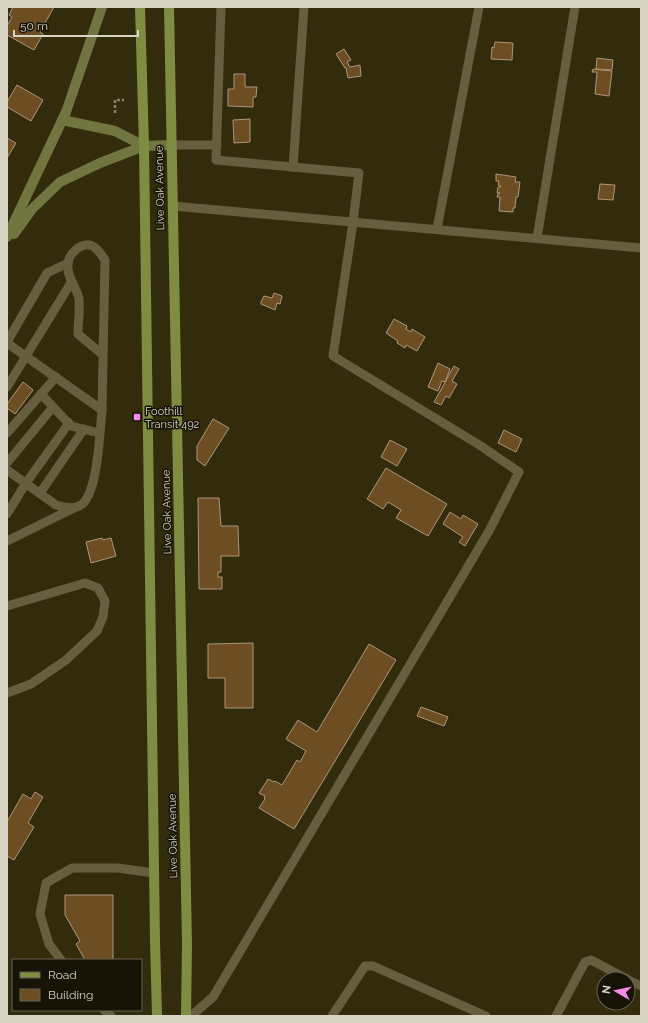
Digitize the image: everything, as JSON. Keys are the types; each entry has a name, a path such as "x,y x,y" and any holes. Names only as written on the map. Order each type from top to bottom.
{"main road":[{"name":"Live Oak Avenue","path":"140,7 144,146 157,1016"},
{"name":"Live Oak Avenue","path":"169,7 187,944 186,1016"}],"street":[{"path":"7,237 62,120 102,7"},
{"path":"62,120 115,131 144,146"},
{"path":"7,244 32,209 60,182 100,163 144,146 171,145"}],"lane":[{"path":"191,1016 213,997 489,531 519,472 481,446 333,356 359,173 216,160 221,7"},
{"path":"293,167 304,7"},
{"path":"437,229 479,7"},
{"path":"537,238 575,7"},
{"path":"171,145 217,145"},
{"path":"173,206 537,238 641,245"},
{"path":"7,541 81,505 92,489 95,476 102,410 105,260 96,248 86,245 75,250 68,263 68,269 79,298 78,334 103,355"},
{"path":"68,263 47,273 7,342 102,410"},
{"path":"8,383 72,281"},
{"path":"7,433 56,378"},
{"path":"41,394 71,426 100,433"},
{"path":"7,463 53,407"},
{"path":"7,514 26,483 69,423"},
{"path":"40,493 84,429"},
{"path":"7,470 56,504 74,508"},
{"path":"7,606 84,583 98,588 105,601 103,617 97,631 66,660 31,684 7,693"},
{"path":"60,959 49,944 40,914 46,882 72,868 118,868 154,873"},
{"path":"556,1016 586,962 591,960 612,971"},
{"path":"332,1016 365,966 369,965 486,1016"}],"path":[{"path":"115,113 115,100 124,100"}],"building":[{"path":"13,7 54,7 40,32 43,34 34,50 7,35 7,26 12,17 9,15"},
{"path":"495,42 513,43 512,60 491,59 492,47 494,48"},
{"path":"344,49 351,60 347,62 350,67 360,65 361,76 348,78 346,68 336,54"},
{"path":"597,58 613,60 612,70 596,69"},
{"path":"593,69 612,71 609,96 595,94 597,72 592,72"},
{"path":"234,74 245,74 245,87 257,87 256,97 253,97 253,107 228,106 228,89 234,89"},
{"path":"17,85 43,100 31,121 7,107 7,102"},
{"path":"250,119 250,142 234,143 233,120"},
{"path":"7,138 16,143 7,158"},
{"path":"496,174 516,177 515,182 520,182 518,197 516,197 513,212 499,211 500,197 497,197 500,193 497,193 498,187 501,186 498,185 499,181 496,181"},
{"path":"600,184 615,185 613,200 598,199"},
{"path":"274,293 282,296 280,304 277,303 275,310 261,304 264,296 272,298"},
{"path":"394,319 407,326 406,329 411,332 412,329 425,337 417,351 406,345 405,348 386,333"},
{"path":"438,363 450,369 445,382 442,381 438,391 428,387"},
{"path":"454,366 459,369 452,381 457,384 449,398 446,396 441,405 434,402"},
{"path":"23,382 33,390 15,414 7,408 7,404"},
{"path":"213,419 229,428 205,466 197,460 197,446"},
{"path":"504,430 522,439 516,452 498,443"},
{"path":"390,440 407,449 397,466 381,457"},
{"path":"386,468 447,504 428,536 396,518 401,510 388,502 383,509 367,499"},
{"path":"198,498 219,498 221,526 238,526 239,556 221,556 221,572 218,572 218,577 222,577 222,589 199,589"},
{"path":"450,512 461,519 463,515 478,524 465,546 459,542 463,537 443,524"},
{"path":"102,538 103,540 111,538 116,556 91,563 86,542"},
{"path":"253,643 253,708 225,708 225,678 208,678 208,644"},
{"path":"369,644 396,660 294,829 259,808 265,799 265,796 259,793 268,779 282,785 297,760 300,762 306,751 286,739 298,720 317,732"},
{"path":"421,707 448,717 444,726 417,716"},
{"path":"35,792 43,797 28,823 34,827 14,860 7,856 7,822 23,794 31,799"},
{"path":"65,895 113,895 113,959 84,959 76,944 80,941 65,915"}],"place":[{"name":"Foothill Transit 492","path":"137,417"}]}
